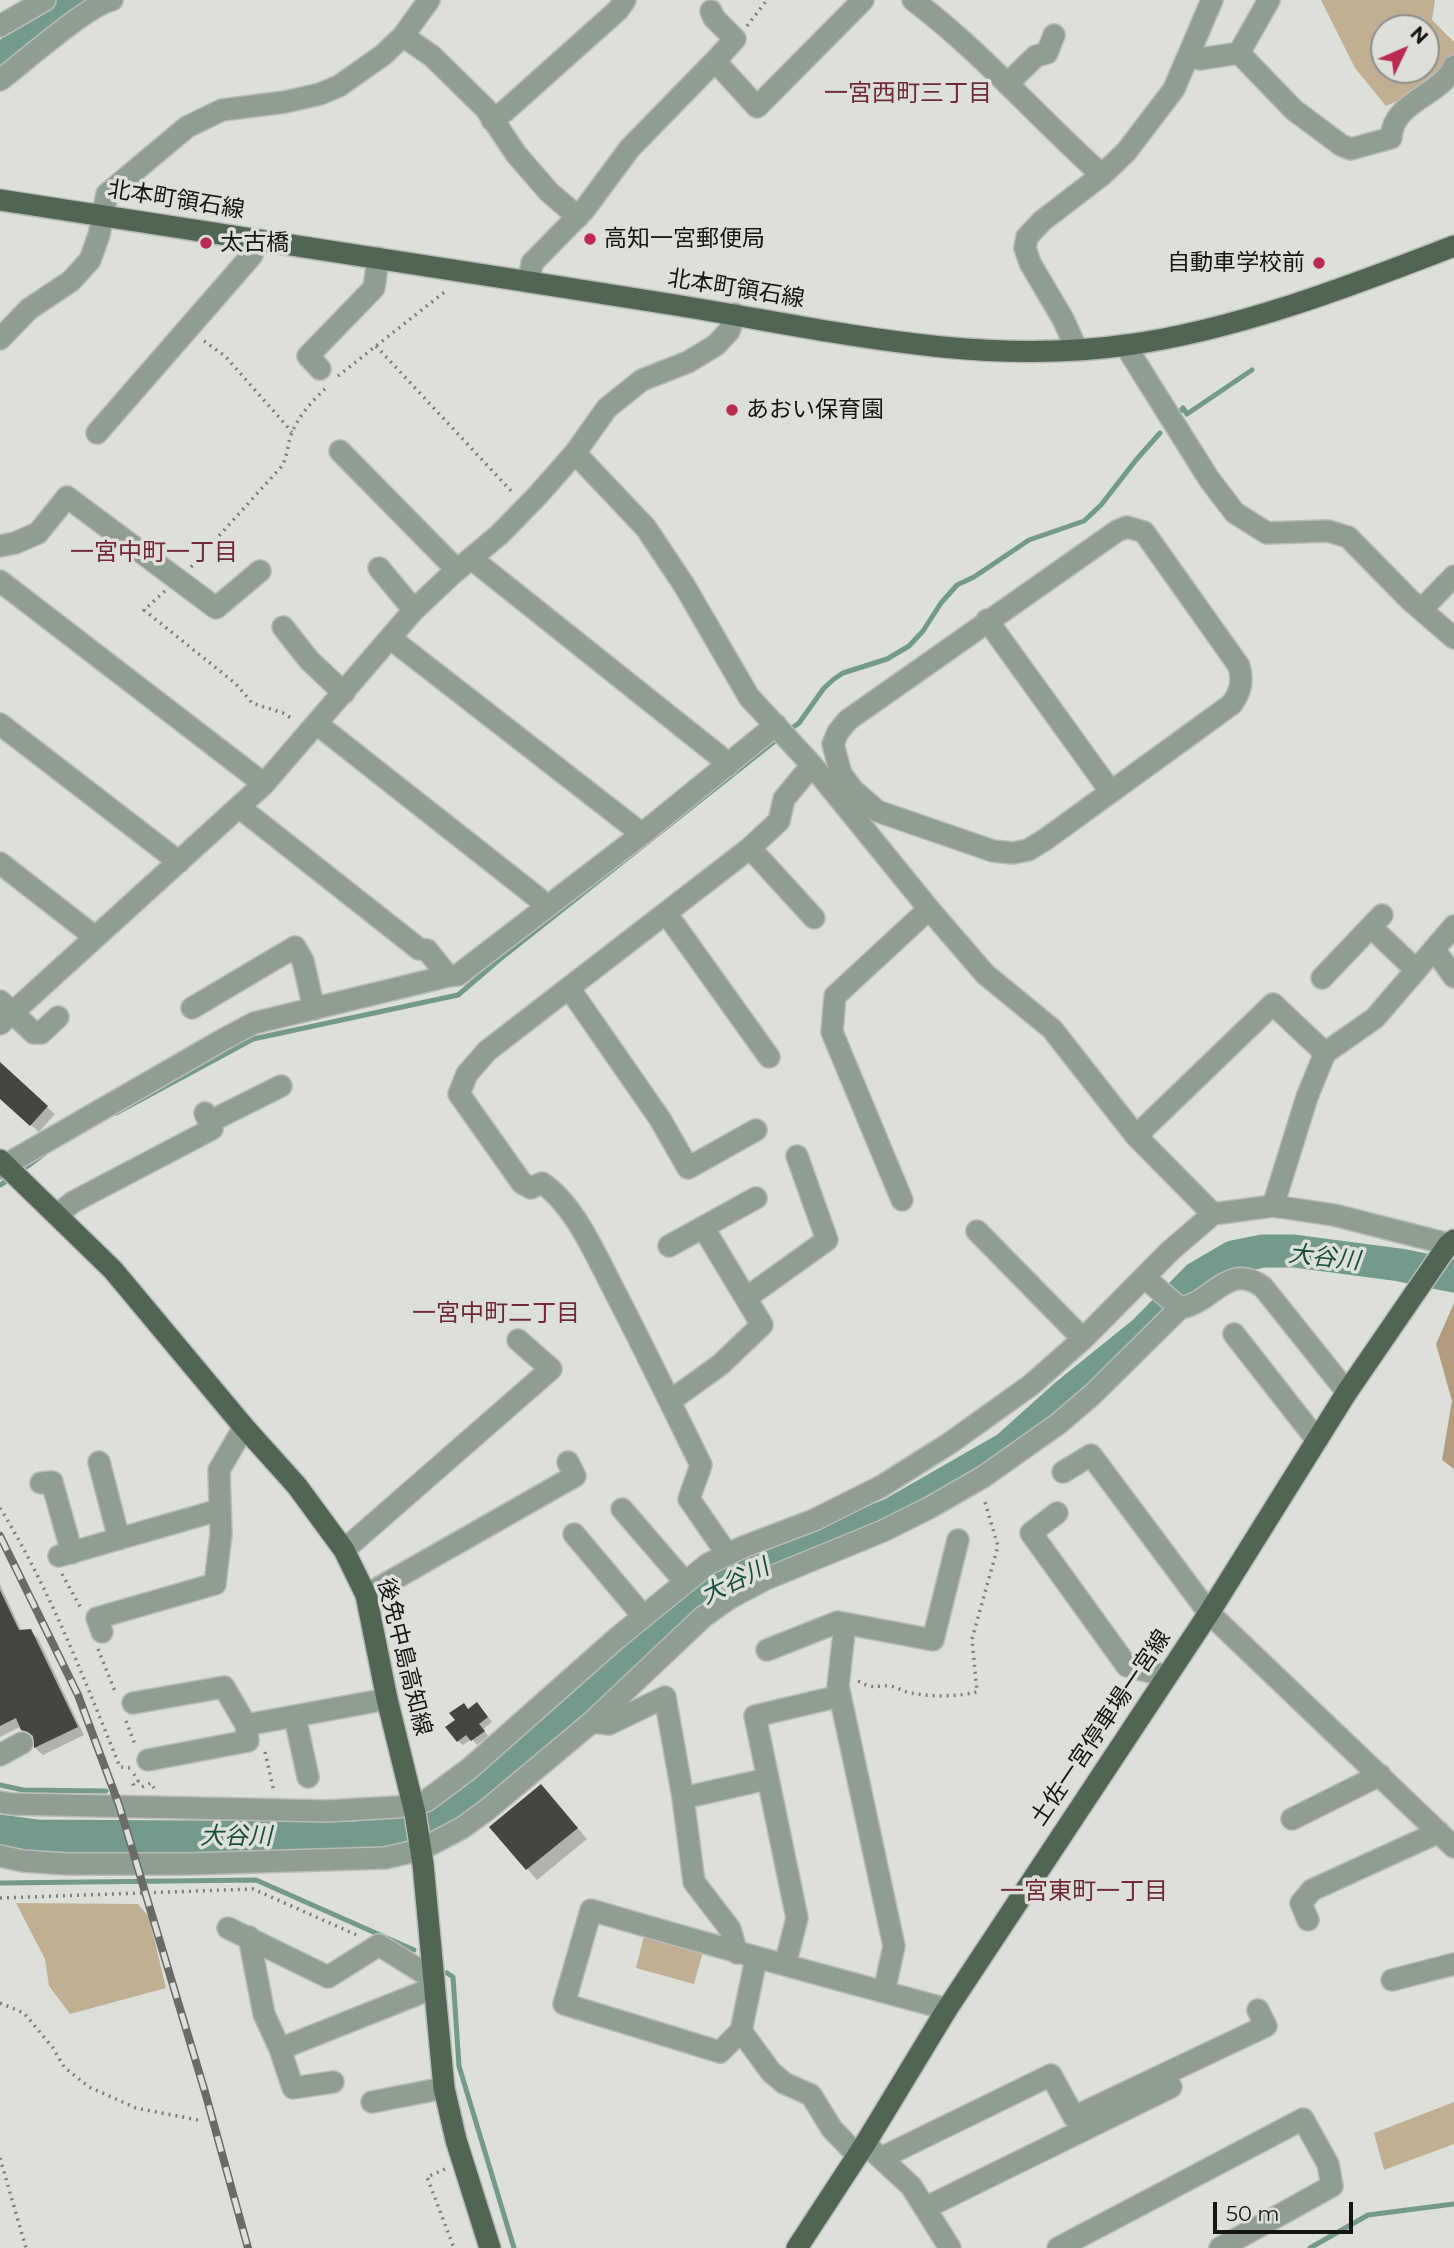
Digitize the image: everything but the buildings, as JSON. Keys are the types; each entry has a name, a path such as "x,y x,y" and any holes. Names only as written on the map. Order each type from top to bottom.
{"main road":[{"name":"北本町領石線","path":"0,200 735,314 916,346 976,352 1077,350 1182,336 1244,320 1454,246"},
{"name":"後免中島高知線","path":"8,1169 58,1214 113,1270 297,1486 344,1550 366,1595 387,1699 414,1808 444,2088 490,2248"},
{"name":"土佐一宮停車場一宮線","path":"797,2248 868,2152 947,2009 1209,1613 1347,1392 1450,1243"}],"street":[{"path":"0,24 16,0"},
{"path":"0,24 44,0"},
{"path":"0,79 87,13 111,0"},
{"path":"0,339 29,309 82,271 96,248 107,194 195,122 222,110 320,94 356,76 402,36 429,0"},
{"path":"492,120 506,111 608,19 625,0"},
{"path":"715,61 757,107 863,0"},
{"path":"913,0 949,27 1060,138 1102,175"},
{"path":"1077,350 1063,319 1030,263 1026,248 1027,237 1034,228 1102,175 1126,152 1174,89 1212,0"},
{"path":"1239,53 1269,0"},
{"path":"528,282 532,263 578,216 630,148 735,39 714,18 711,11"},
{"path":"1007,84 1036,56 1047,53 1055,35"},
{"path":"402,36 432,56 486,109 532,173 549,192 578,216"},
{"path":"1189,57 1200,59 1239,53"},
{"path":"1239,53 1294,110 1341,145 1351,149 1391,138 1398,116 1449,78 1454,66"},
{"path":"97,433 252,255 254,239"},
{"path":"328,378 308,356 374,288 378,258"},
{"path":"58,1017 41,1033 34,1032 4,1012 95,937 264,784 414,610 499,535 526,507 575,453 607,408 631,386 688,362 716,345 729,331 735,314"},
{"path":"1125,345 1209,479 1235,513 1267,533 1328,531 1348,537 1454,638"},
{"path":"340,451 465,564 719,756 727,766"},
{"path":"575,453 646,528 684,585 749,697 813,765 985,974 1052,1028 1136,1136 1213,1214"},
{"path":"0,546 38,534 67,498 216,608 261,571"},
{"path":"1127,527 1144,532 1238,666 1242,678 1239,694 1220,715 1111,792 1028,850 1013,853 993,851 877,811 853,790 841,774 834,744 838,732 848,720 988,620 1117,531 1127,527"},
{"path":"379,568 414,610"},
{"path":"1422,609 1454,576"},
{"path":"0,581 264,784"},
{"path":"988,620 1111,792"},
{"path":"283,627 309,660 344,693"},
{"path":"390,638 642,834"},
{"path":"0,724 179,862"},
{"path":"314,728 528,890 546,907"},
{"path":"8,1169 254,1023 448,975 458,975 727,766 781,731"},
{"path":"727,1554 689,1499 701,1465 583,1232 554,1191 542,1183 531,1188 522,1183 459,1094 467,1074 487,1051 750,848 779,821 784,799 813,765"},
{"path":"239,807 360,905 419,949 427,950 448,975"},
{"path":"750,848 814,918"},
{"path":"0,863 95,937"},
{"path":"901,1200 832,1032 835,996 929,909"},
{"path":"666,913 769,1057"},
{"path":"1322,978 1377,921 1416,970"},
{"path":"1273,1206 1307,1097 1325,1053 1375,1018 1454,926"},
{"path":"192,1008 295,947 303,961 314,1009"},
{"path":"1434,949 1454,977"},
{"path":"569,988 660,1119 688,1168 756,1130"},
{"path":"1136,1136 1273,1004 1325,1053"},
{"path":"58,1214 73,1202 212,1129 207,1118 281,1086"},
{"path":"746,1298 827,1240 797,1156"},
{"path":"669,1246 756,1198"},
{"path":"0,1802 327,1811 414,1808 469,1769 643,1616 708,1563 814,1520 882,1486 950,1443 1031,1385 1083,1339 1170,1251 1213,1214 1273,1206 1334,1214 1450,1243"},
{"path":"670,1401 720,1365 762,1325 703,1227"},
{"path":"977,1231 1083,1339"},
{"path":"1144,1277 1180,1308"},
{"path":"0,1856 23,1861 67,1864 188,1864 384,1858 420,1850 463,1828 593,1722 703,1617 730,1598 766,1579 883,1531 983,1477 1025,1449 1093,1395 1180,1308 1192,1306 1226,1282 1240,1277 1252,1278 1264,1287 1347,1392"},
{"path":"1234,1334 1317,1440"},
{"path":"344,1550 551,1369 518,1340"},
{"path":"95,1633 97,1618 215,1584 221,1534 219,1470 244,1427"},
{"path":"1063,1472 1091,1455 1209,1613 1447,1839 1312,1890 1301,1903 1308,1920"},
{"path":"99,1462 119,1539"},
{"path":"366,1595 575,1476 568,1462"},
{"path":"41,1483 52,1482 63,1558 219,1510"},
{"path":"621,1509 685,1582"},
{"path":"1057,1513 1031,1532 1127,1666 1167,1676"},
{"path":"574,1534 643,1616"},
{"path":"767,1650 838,1622 933,1640 958,1540"},
{"path":"845,1624 838,1686 894,1946 884,1992"},
{"path":"125,1706 225,1687 246,1725 248,1741 144,1759"},
{"path":"785,1965 797,1918 755,1716 840,1696"},
{"path":"593,1722 609,1724 665,1697 683,1798 694,1882 730,1929 746,1956 741,2031 771,2072 784,2083 811,2095 832,2129 868,2152 911,2186 950,2248"},
{"path":"246,1725 387,1699"},
{"path":"295,1717 308,1777"},
{"path":"0,1755 22,1743"},
{"path":"1292,1819 1380,1775"},
{"path":"683,1798 768,1779"},
{"path":"741,2031 720,2052 564,2004 591,1910 746,1956 947,2009"},
{"path":"228,1927 328,1977 379,1945 433,1983"},
{"path":"249,1937 264,2014 280,2049 293,2088 333,2082"},
{"path":"1392,1980 1454,1964"},
{"path":"280,2049 433,1983"},
{"path":"868,2152 1051,2075 1074,2117 1266,2026 1258,2010"},
{"path":"925,2208 1280,2034"},
{"path":"372,2102 444,2088"},
{"path":"1058,2248 1303,2119 1328,2164 1332,2186 1220,2248"}],"path":[{"path":"735,39 767,0"},
{"path":"314,728 283,713 252,703 236,684 144,610 178,580 281,467 286,459 292,432 328,378 376,346 452,286 460,271"},
{"path":"188,329 225,356 292,432"},
{"path":"376,346 526,507"},
{"path":"0,1508 32,1564 65,1634 120,1767 131,1768 138,1781 133,1783 136,1791 151,1783 166,1808"},
{"path":"63,1558 125,1706 144,1759"},
{"path":"265,1752 274,1793"},
{"path":"0,1898 253,1889 379,1945"},
{"path":"0,2003 24,2013 64,2067 89,2087 136,2108 198,2120"},
{"path":"0,2158 26,2248"},
{"path":"454,2248 427,2177 463,2160"}],"shaded area":[{"path":"1321,0 1435,0 1433,14 1370,14 1370,84 1424,84 1409,96 1386,106 1355,68"},
{"path":"1440,28 1454,42 1454,60 1440,71"},
{"path":"1454,1303 1454,1469 1442,1460 1452,1401 1436,1344"},
{"path":"0,1816 23,1820 116,1823 124,1851 31,1850 0,1846"},
{"path":"16,1903 138,1904 149,1917 166,1988 70,2014 49,1986 45,1959"},
{"path":"645,1932 704,1948 694,1984 636,1968"},
{"path":"1454,2102 1454,2144 1384,2170 1374,2133"}],"waterway":[{"path":"0,61 76,0"},
{"path":"1179,413 1183,408 1187,414 1252,370"},
{"path":"788,731 799,723 824,688 834,679 843,673 887,659 909,646 957,585 974,577 1029,540 1084,521 1101,505 1160,433"},
{"path":"116,1113 253,1039 458,995 780,737"},
{"path":"21,1171 44,1154"},
{"path":"0,1185 10,1179"},
{"name":"大谷川","path":"0,1831 38,1836 356,1838 428,1827 452,1811 624,1667 668,1623 693,1603 719,1585 892,1514 1007,1448 1066,1395 1144,1332 1197,1278 1233,1257 1263,1251 1294,1251 1400,1265 1454,1276"},
{"path":"0,1785 23,1790 106,1791"},
{"path":"0,1883 256,1880 414,1950"},
{"path":"447,1973 453,1977 459,2066 514,2248"},
{"path":"1310,2248 1368,2215 1454,2204"}],"railway":[{"path":"0,1536 78,1695 119,1805 205,2092 248,2248"}],"place":[{"name":"高知一宮郵便局","path":"590,239"},
{"name":"太古橋","path":"206,243"},
{"name":"自動車学校前","path":"1319,263"},
{"name":"あおい保育園","path":"732,410"}],"district":[{"name":"一宮西町三丁目","path":"908,94"},
{"name":"一宮中町一丁目","path":"154,553"},
{"name":"一宮中町二丁目","path":"496,1314"},
{"name":"一宮東町一丁目","path":"1084,1892"}]}
